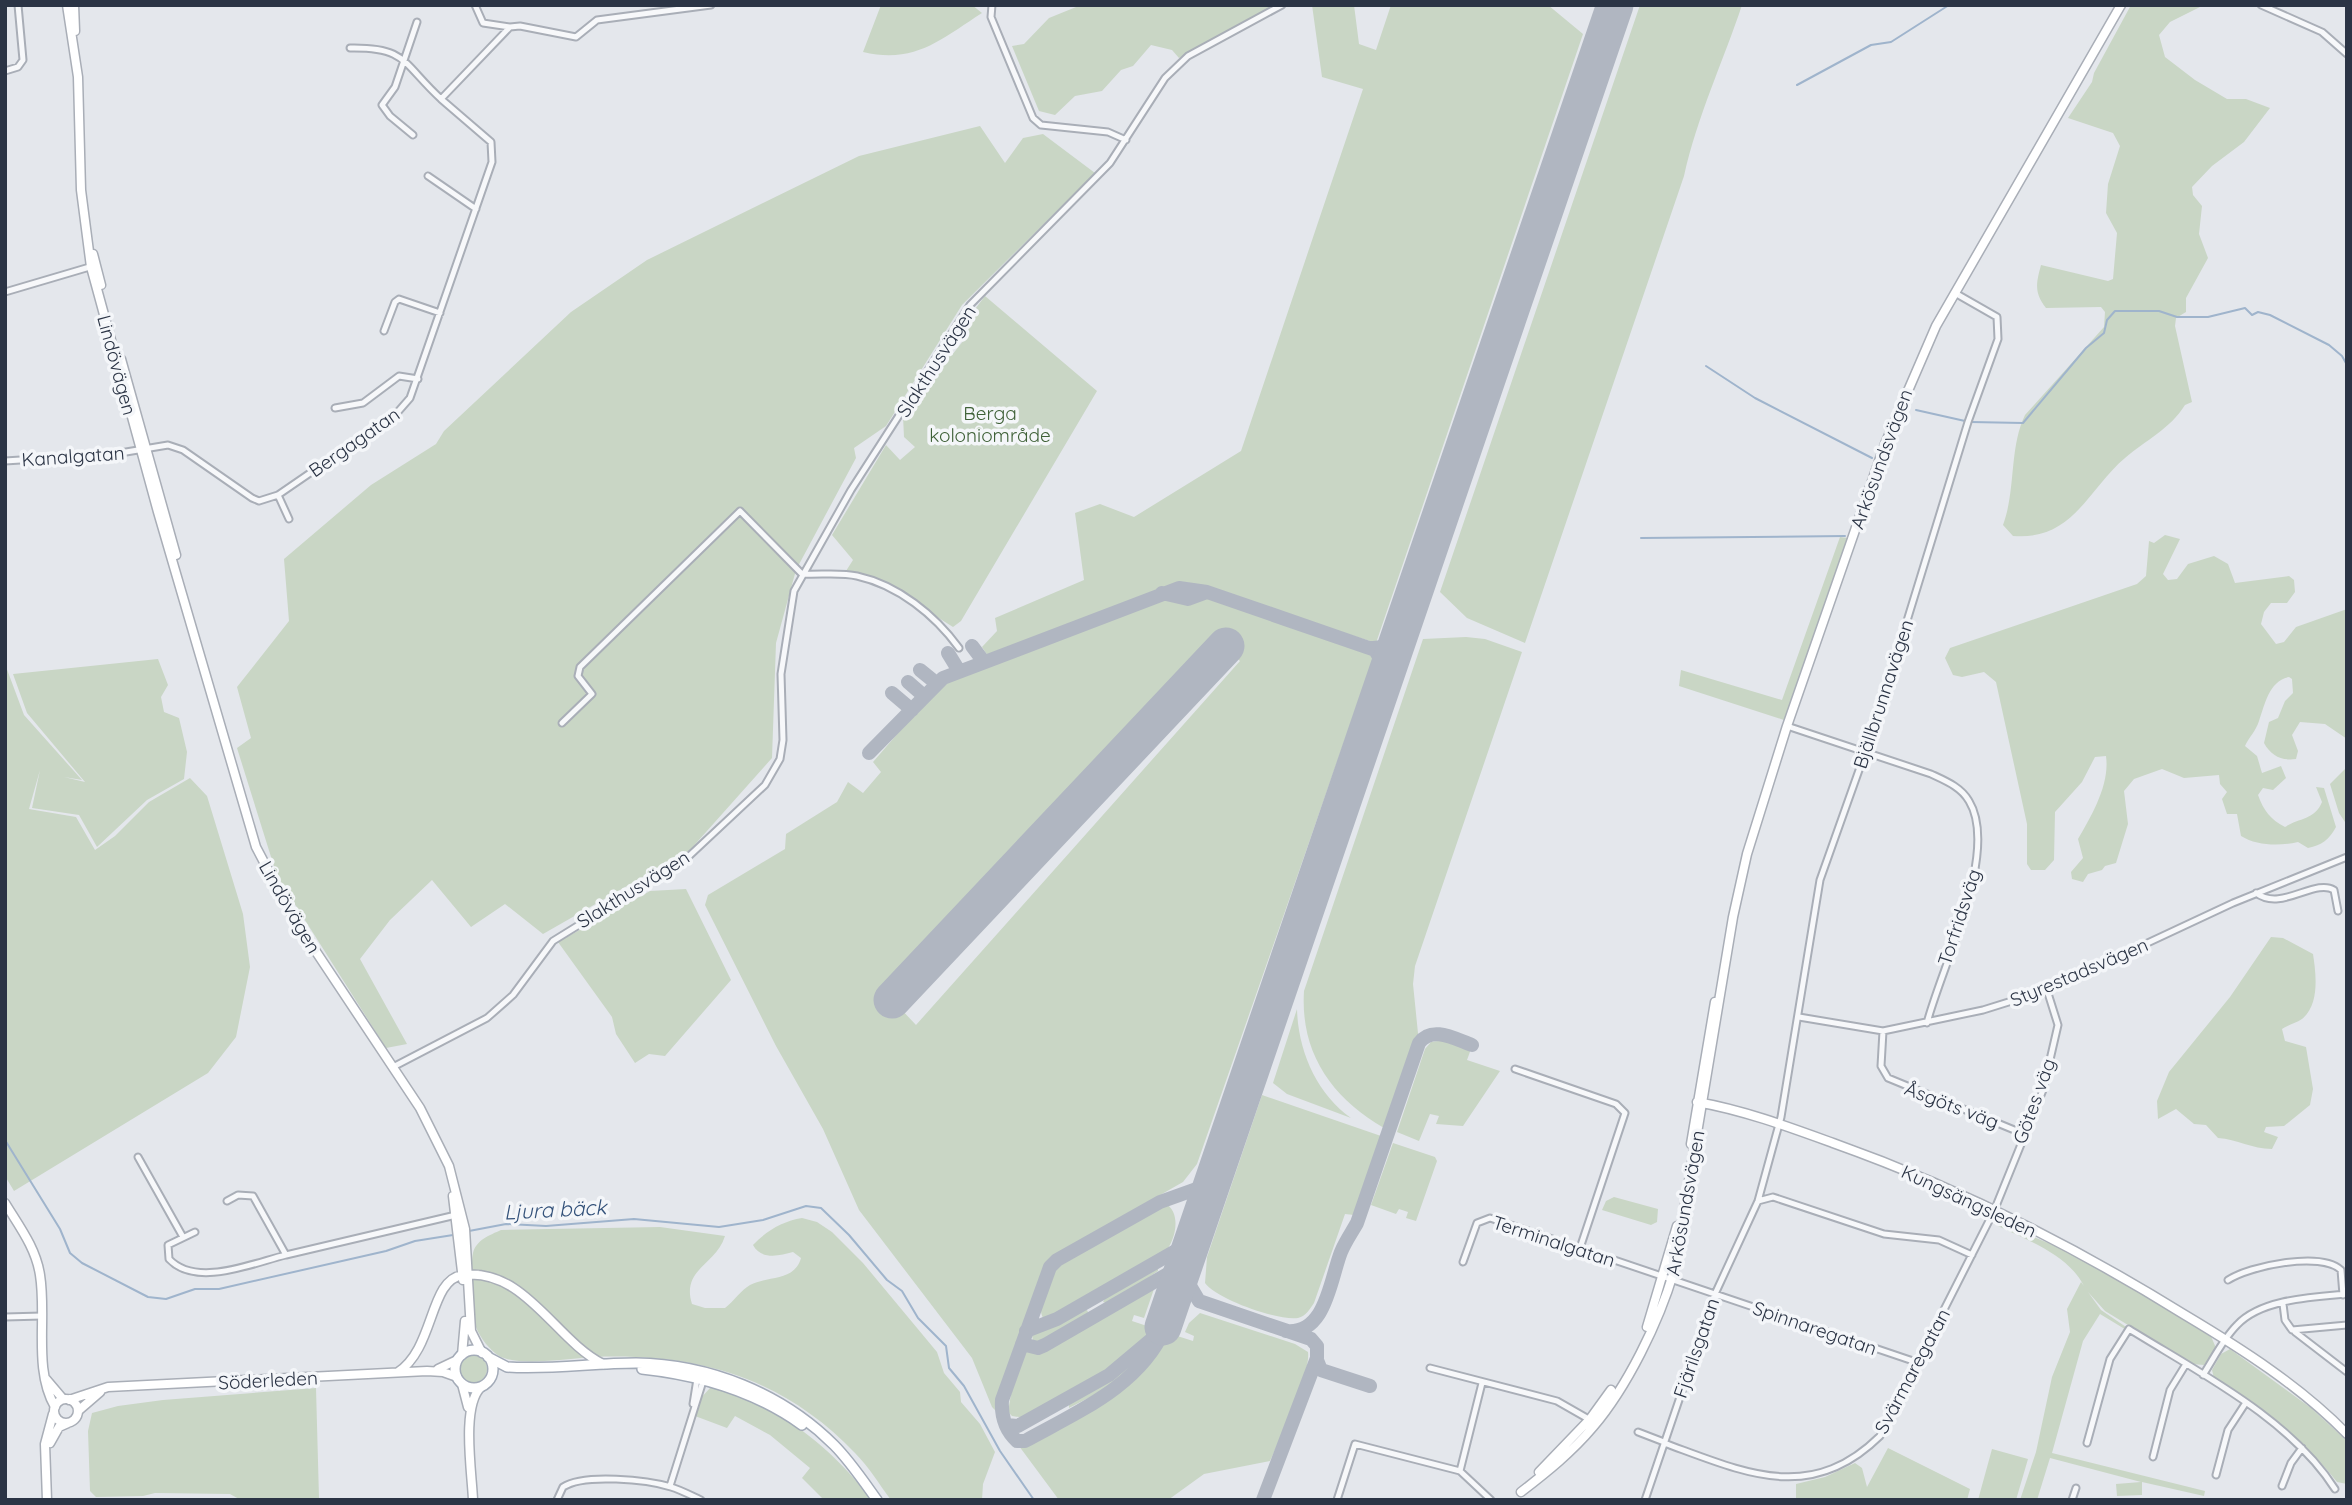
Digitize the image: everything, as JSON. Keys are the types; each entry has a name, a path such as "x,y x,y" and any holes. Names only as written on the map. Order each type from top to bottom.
{"main road":[{"name":"Lindövägen","path":"66,5 76,62"},
{"name":"Lindövägen","path":"74,5 83,216 93,266 256,847 293,917 420,1108 452,1174 462,1232 471,1331 485,1355"},
{"name":"Arkösundsvägen","path":"1513,1500 1568,1454 1593,1422 1648,1336 1668,1278 1750,842 1787,726 1893,422 1920,358 1959,295 2121,5"},
{"name":"Kungsängsleden","path":"1700,1103 1779,1125 1895,1166 2098,1263 2225,1339 2294,1389 2347,1434"},
{"name":"Lindövägen","path":"442,1156 462,1232"},
{"path":"5,1203 37,1262 44,1386 61,1422 68,1423"},
{"name":"Lindövägen","path":"460,1358 465,1340 465,1275"},
{"path":"395,1373 411,1362 419,1349 448,1281 465,1275 485,1275 504,1283 604,1364"},
{"path":"470,1417 460,1381 460,1358 472,1351 503,1366 522,1368 657,1364 748,1387 793,1412 835,1446 877,1500"},
{"path":"473,1500 470,1417 473,1398 493,1369 485,1355"},
{"name":"Söderleden","path":"427,1371 460,1358"},
{"path":"591,1365 702,1377"},
{"path":"460,1381 485,1384 507,1371 522,1368"},
{"name":"Söderleden","path":"66,1400 108,1387 427,1371 443,1372 460,1381"},
{"path":"44,1376 78,1410"},
{"path":"46,1456 52,1436 75,1419 78,1410 108,1387"},
{"path":"47,1500 44,1444 54,1411 66,1400"}],"street":[{"path":"5,71 18,67 23,60 18,5"},
{"path":"475,5 482,23 576,37 597,20 711,5"},
{"path":"992,5 991,17 1033,118 1041,125 1099,130 1126,140"},
{"name":"Slakthusvägen","path":"393,1067 487,1018 513,995 553,941 687,858 765,785 780,758 783,740 781,674 789,609 802,574 851,490 970,305 1065,211 1126,140 1165,78 1188,56 1282,5"},
{"path":"2261,5 2322,32 2347,54"},
{"path":"413,135 390,117 382,105 395,87 417,22"},
{"path":"440,99 510,27"},
{"path":"350,48 387,49 404,61"},
{"name":"Bergagatan","path":"278,495 408,404 492,162 491,142 440,99 404,61"},
{"path":"428,176 476,209"},
{"path":"5,292 93,266"},
{"name":"Bjällbrunnavägen","path":"1779,1125 1799,1017 1818,888 1865,752 1968,422 1997,340 1997,317 1959,295"},
{"path":"384,331 395,302 399,299 440,313"},
{"name":"Bergagatan","path":"335,408 363,403 398,376 418,379"},
{"path":"144,450 176,447 252,498 259,500 278,495 289,519"},
{"name":"Kanalgatan","path":"5,461 144,450"},
{"path":"562,723 592,694 578,676 580,667 740,510 802,574 855,575 884,585 943,625 958,648"},
{"name":"Torfridsväg","path":"1787,726 1954,784 1969,800 1978,819 1977,862 1972,887 1927,1023"},
{"name":"Styrestadsvägen","path":"1799,1017 1882,1031 1983,1010 2047,990 2256,893 2347,857"},
{"path":"2256,893 2261,897 2293,897 2316,887 2328,886 2334,890 2338,911"},
{"name":"Götes väg","path":"1994,1211 2043,1090 2057,1019 2047,990"},
{"name":"Åsgöts väg","path":"1882,1031 1881,1066 1888,1078 2024,1134"},
{"path":"1514,1069 1616,1104 1625,1113 1580,1248"},
{"name":"Fjärilsgatan","path":"1645,1500 1715,1294 1758,1201 1779,1125"},
{"path":"138,1157 183,1237"},
{"path":"227,1201 238,1195 253,1196 286,1255"},
{"path":"1758,1201 1773,1197 1884,1234 1939,1240 1972,1255"},
{"name":"Svärmaregatan","path":"1638,1432 1774,1478 1794,1479 1821,1475 1843,1466 1880,1436 1994,1211"},
{"path":"195,1232 168,1245 169,1259 181,1270 192,1273 215,1272 456,1215"},
{"name":"Terminalgatan","path":"1463,1262 1477,1223 1490,1218 1668,1278"},
{"path":"2228,1280 2239,1273 2285,1263 2326,1263 2339,1268 2347,1264"},
{"path":"2203,1375 2225,1339 2244,1318 2283,1304 2345,1295 2339,1268"},
{"name":"Spinnaregatan","path":"1668,1278 1919,1363"},
{"path":"2283,1304 2284,1320 2292,1331 2347,1372"},
{"path":"5,1317 42,1316"},
{"path":"2292,1331 2347,1325"},
{"path":"2087,1443 2110,1359 2129,1329 2203,1375 2302,1448 2322,1468 2335,1489"},
{"path":"2153,1457 2170,1390 2186,1364"},
{"path":"1430,1368 1558,1401 1593,1422"},
{"path":"670,1486 702,1377"},
{"path":"1460,1471 1482,1383"},
{"path":"2216,1475 2228,1430 2245,1404"},
{"path":"1337,1500 1355,1444 1460,1471 1491,1500"},
{"path":"2282,1486 2291,1462 2302,1448"},
{"path":"557,1500 563,1487 583,1480 641,1481 670,1486 702,1500"},
{"path":"2072,1500 2076,1488"}],"green space":[{"path":"881,5 972,5 982,13 940,40 912,52 881,55 863,52"},
{"path":"1081,5 1275,5 1179,58 1172,50 1151,45 1133,66 1121,70 1102,91 1075,96 1055,115 1039,111 1012,46 1024,44 1049,18"},
{"path":"1312,5 1354,5 1359,44 1376,50 1391,5 1548,5 1583,34 1376,643 1186,582 988,656 982,647 997,631 995,618 1084,580 1075,513 1100,504 1134,517 1241,451 1363,89 1322,77"},
{"path":"1640,5 1742,5 1703,111 1684,176 1525,643 1467,618 1440,592"},
{"path":"2131,5 2204,5 2170,22 2159,35 2165,57 2195,80 2227,99 2246,99 2270,108 2244,142 2212,166 2192,187 2193,195 2202,206 2199,234 2208,258 2186,298 2186,312 2176,318 2175,326 2192,402 2185,405 2165,428 2112,470 2078,510 2065,521 2051,530 2034,535 2013,536 2003,525 2010,498 2017,441 2025,415 2104,327 2105,312 2101,307 2046,308 2039,297 2037,283 2041,265 2108,281 2113,279 2117,233 2106,213 2108,184 2120,146 2113,133 2068,118 2092,82 2094,73"},
{"path":"980,126 1005,163 1023,138 1043,134 1095,173 962,305 886,426 854,448 856,458 796,570 776,643 772,758 690,850 543,934 505,904 471,927 432,880 390,920 360,959 407,1044 386,1048 277,876 237,748 251,738 237,687 289,621 284,559 371,485 436,444 444,431 571,312 647,260 859,156"},
{"name":"Berga koloniområde","path":"985,296 1097,391 961,621 953,627 880,581 846,571 853,560 832,535 886,445 900,460 915,447 904,437 903,416 911,408 946,350 952,355 967,336 960,329"},
{"path":"2165,535 2180,539 2163,574 2168,580 2177,579 2188,564 2214,556 2228,564 2235,583 2289,576 2294,580 2295,592 2287,603 2271,603 2264,612 2261,624 2276,644 2284,642 2296,627 2347,609 2347,739 2325,724 2300,722 2292,735 2298,751 2296,759 2282,758 2270,751 2264,743 2269,722 2278,718 2285,701 2293,693 2292,679 2289,677 2282,679 2272,688 2258,725 2245,746 2257,756 2262,773 2281,766 2286,778 2273,790 2263,788 2258,795 2271,818 2285,827 2311,815 2322,802 2316,787 2324,788 2336,827 2325,841 2308,848 2298,842 2254,842 2241,836 2237,814 2227,814 2222,799 2227,792 2220,784 2219,775 2184,778 2162,769 2134,779 2124,791 2128,824 2116,863 2088,874 2083,882 2072,879 2071,872 2083,858 2078,839 2099,799 2107,767 2106,756 2095,757 2082,782 2055,812 2054,860 2045,870 2031,870 2027,864 2027,824 1996,682 1984,672 1962,677 1953,675 1945,658 1950,648 2137,584 2146,576 2149,541 2154,543"},
{"path":"1840,537 1848,538 1784,720 1679,686 1681,670 1782,700"},
{"path":"1210,598 1276,617 1375,653 1197,1164 1183,1182 1069,1247 1045,1268 999,1397 998,1413 992,1407 972,1358 859,1210 823,1129 776,1046 705,905 708,895 785,849 786,834 837,802 848,782 863,793 881,772 873,762 931,695 949,680 1166,599 1184,604","holes":["1215,637 1240,661 916,1025 882,989"]},
{"path":"1423,639 1485,639 1522,652 1415,966 1413,984 1419,1043 1415,1042 1384,1128 1349,1103 1323,1072 1308,1034 1304,991"},
{"path":"158,659 168,685 161,697 164,712 179,718 187,752 184,779 147,800 97,847 79,815 32,808 40,770 29,809 76,817 95,850 115,836 149,802 190,778 207,796 243,914 250,967 236,1037 208,1073 14,1191 5,1176 5,664 24,715 82,780 64,777 85,782 27,713 13,674"},
{"path":"2347,767 2347,825 2339,813 2330,784"},
{"path":"686,889 731,980 665,1056 649,1054 635,1063 616,1034 612,1017 558,942 650,891"},
{"path":"2271,937 2283,938 2313,954 2315,988 2312,1006 2302,1019 2282,1029 2285,1041 2306,1047 2313,1089 2310,1105 2284,1126 2266,1127 2264,1132 2278,1137 2272,1149 2218,1138 2206,1125 2194,1124 2176,1109 2158,1119 2157,1101 2169,1072 2230,997"},
{"path":"1297,1009 1301,1040 1312,1070 1328,1097 1351,1118 1287,1094 1273,1083"},
{"path":"1445,1040 1471,1049 1467,1060 1500,1071 1463,1126 1436,1124 1439,1116 1430,1114 1419,1141 1397,1132 1425,1049 1431,1042"},
{"path":"1262,1095 1381,1136 1354,1215 1345,1214 1314,1303 1306,1314 1298,1318 1276,1316 1248,1308 1222,1296 1205,1283 1207,1257"},
{"path":"1393,1143 1435,1157 1437,1161 1416,1221 1406,1218 1408,1212 1399,1209 1396,1214 1371,1205"},
{"path":"1614,1197 1658,1209 1657,1222 1651,1225 1602,1210 1606,1201"},
{"path":"1165,1203 1174,1213 1175,1227 1172,1242 1164,1254 1059,1315 1046,1321 1043,1318 1042,1298 1060,1262"},
{"path":"802,1218 817,1222 832,1232 863,1263 937,1352 944,1373 960,1392 961,1402 980,1424 995,1452 983,1484 982,1500 891,1500 860,1458 827,1427 798,1405 736,1375 703,1366 632,1357 545,1361 508,1359 492,1350 476,1327 472,1290 473,1253 480,1241 501,1230 660,1227 725,1236 721,1246 695,1275 690,1292 692,1304 705,1308 725,1308 750,1285 780,1277 798,1266 801,1258 793,1252 765,1255 753,1245 775,1227"},
{"path":"1998,1222 2079,1256 2210,1334 2216,1348 2204,1365 2192,1364 2105,1311 2088,1292 2101,1310 2129,1329 2128,1331 2100,1314 2083,1341 2052,1453 2205,1491 2204,1496 2142,1482 2142,1495 2117,1496 2116,1484 2141,1482 2050,1458 2037,1500 2020,1500 2036,1452 2052,1377 2070,1332 2067,1309 2081,1282 2084,1286 2077,1275 2056,1256 1994,1224"},
{"path":"1158,1265 1158,1271 1110,1304 1103,1302 1107,1295"},
{"path":"1155,1286 1144,1318 1134,1315 1132,1321 1156,1329 1139,1348 1119,1363 1025,1418 1012,1416 1008,1412 1011,1394 1027,1348 1040,1350 1050,1346"},
{"path":"1081,1310 1087,1310 1089,1314 1071,1329 1048,1340 1033,1341 1032,1335"},
{"path":"1200,1313 1295,1344 1308,1352 1300,1390 1270,1461 1204,1474 1168,1500 1059,1500 1019,1446 1122,1389 1141,1371 1168,1333 1193,1341 1194,1336 1185,1332 1189,1323"},
{"path":"1156,1340 1123,1380 1069,1408 1069,1401 1123,1369"},
{"path":"2230,1349 2311,1408 2347,1441 2347,1484 2337,1482 2295,1438 2214,1378 2212,1370 2221,1354"},
{"path":"473,1355 483,1359 487,1369 483,1379 473,1383 463,1379 459,1369 463,1359"},
{"path":"316,1388 319,1498 239,1499 230,1494 155,1493 143,1496 96,1497 90,1491 88,1431 92,1413 118,1406 163,1400"},
{"path":"710,1388 726,1391 761,1406 797,1427 844,1467 872,1500 824,1500 802,1478 810,1468 770,1435 735,1416 727,1428 695,1416 700,1399"},
{"path":"1888,1448 1970,1489 1967,1500 1796,1500 1796,1484 1825,1477 1855,1463 1862,1468 1867,1487"},
{"path":"1992,1449 2028,1459 2016,1500 1978,1500"}],"waterway":[{"path":"1797,85 1871,45 1891,42 1949,5"},
{"path":"1971,422 2023,423 2086,348 2104,333 2107,320 2115,311 2159,311 2177,317 2208,317 2245,308 2252,315 2258,312 2270,315 2329,345 2342,356 2347,365"},
{"path":"1706,366 1755,398 1872,458"},
{"path":"1916,410 1965,421"},
{"path":"1641,538 1845,536"},
{"name":"Ljura bäck","path":"5,1140 60,1229 70,1253 82,1263 148,1297 166,1299 195,1289 219,1289 386,1251 415,1241 453,1235"},
{"name":"Ljura bäck","path":"469,1231 506,1224 546,1226 634,1219 719,1227 763,1220 806,1206 821,1208 849,1235 887,1280 902,1291 918,1318 946,1346 949,1368 964,1386 1000,1451 1034,1500"}],"taxiway":[{"path":"869,753 943,678 1179,588 1207,592 1375,650 1385,667 1377,702"},
{"path":"1162,593 1188,599 1207,592"},
{"path":"1370,648 1386,645 1392,640 1411,604"},
{"path":"972,646 984,662"},
{"path":"948,653 959,671"},
{"path":"920,670 936,683"},
{"path":"908,682 924,696"},
{"path":"892,693 912,710"},
{"path":"1286,1331 1299,1330 1310,1324 1324,1303 1341,1252 1357,1223 1419,1043 1424,1038 1437,1034 1472,1045"},
{"path":"1165,1328 1140,1366 1123,1382 1086,1408 1025,1441 1017,1441 1009,1432 1003,1417 1002,1400 1050,1267 1057,1260 1160,1202 1213,1183"},
{"path":"1026,1331 1057,1319 1193,1241"},
{"path":"1188,1256 1186,1279 1199,1301 1311,1339 1317,1346 1317,1358 1263,1500"},
{"path":"1022,1344 1038,1348 1045,1345 1185,1264"},
{"path":"1006,1425 1018,1426 1109,1375 1153,1338"},
{"path":"1317,1360 1321,1370 1370,1386"}],"runway":[{"path":"1163,1327 1615,5"},
{"path":"892,1000 1226,646"}]}
